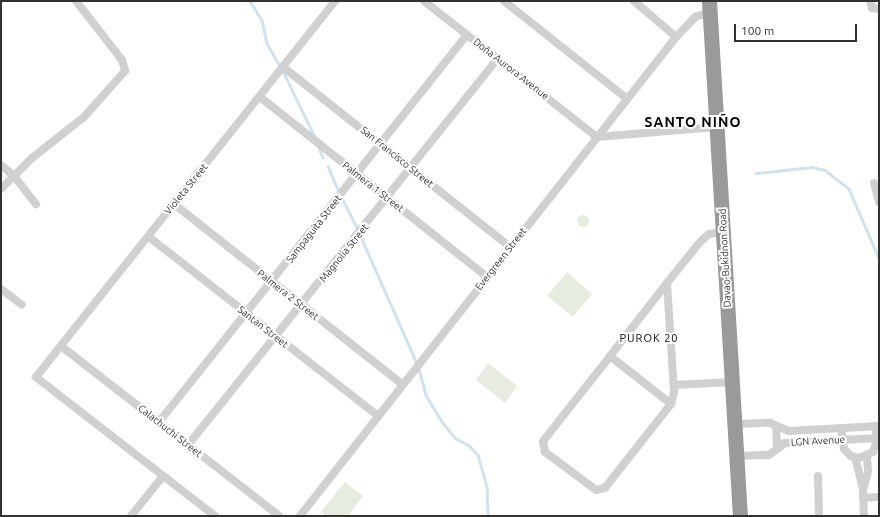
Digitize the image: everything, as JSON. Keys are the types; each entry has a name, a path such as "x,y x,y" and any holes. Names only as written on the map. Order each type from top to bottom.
{"highway":[{"name":"Davao-Bukidnon Road","path":"710,7 740,516"}],"street":[{"path":"1,189 32,158 84,117 125,71 122,60 76,1"},
{"name":"Violeta Street","path":"162,476 36,377 335,1"},
{"name":"Doña Aurora Avenue","path":"424,1 597,137"},
{"path":"504,1 627,99"},
{"path":"634,1 676,37"},
{"path":"870,1 872,8 879,8"},
{"name":"Evergreen Street","path":"300,516 402,384 676,37 693,18 710,7"},
{"name":"Sampaguita Street","path":"159,422 272,282 467,35"},
{"name":"Magnolia Street","path":"188,445 276,338 497,59"},
{"name":"San Francisco Street","path":"284,67 510,247"},
{"name":"Palmera 1 Street","path":"260,97 487,277"},
{"path":"597,137 718,128"},
{"path":"1,165 14,176 36,204"},
{"path":"874,183 879,202"},
{"name":"Palmera 2 Street","path":"174,204 402,384"},
{"path":"667,283 674,385 671,404 602,490 592,488 545,452 542,446 544,440 667,283 704,238 724,232"},
{"name":"Santan Street","path":"148,237 378,416"},
{"path":"1,289 22,305"},
{"name":"Calachuchi Street","path":"61,346 279,516"},
{"path":"610,356 671,404"},
{"path":"674,385 733,382"},
{"name":"LGN Avenue","path":"735,424 767,422 789,431 877,426"},
{"path":"776,426 777,448"},
{"path":"841,428 844,449 855,457 867,456 873,452 878,438 877,426"},
{"name":"LGN Avenue","path":"737,456 768,455 785,443 878,438"},
{"path":"863,494 868,471 867,456"},
{"path":"855,457 863,494 864,516"},
{"path":"131,516 162,476 215,516"},
{"path":"818,476 819,516"},
{"path":"863,494 879,497"}],"shaded area":[{"path":"581,215 585,215 589,221 585,227 581,227 577,223 577,219"},
{"path":"567,272 592,294 573,317 547,296"},
{"path":"488,363 517,386 505,403 476,380"},
{"path":"345,482 363,496 348,516 326,516 321,512"}],"waterway":[{"path":"250,1 262,20 267,43 280,66"},
{"path":"284,73 314,135"},
{"path":"319,148 323,157"},
{"path":"328,166 338,190"},
{"path":"756,173 812,167 825,170 849,189 879,258"},
{"path":"343,200 357,228"},
{"path":"361,237 416,361"},
{"path":"419,369 426,395 443,423 455,438 469,445 478,455 487,486 488,516"}],"district":[{"name":"SANTO NIÑO","path":"693,122"},
{"name":"PUROK 20","path":"649,338"}]}
